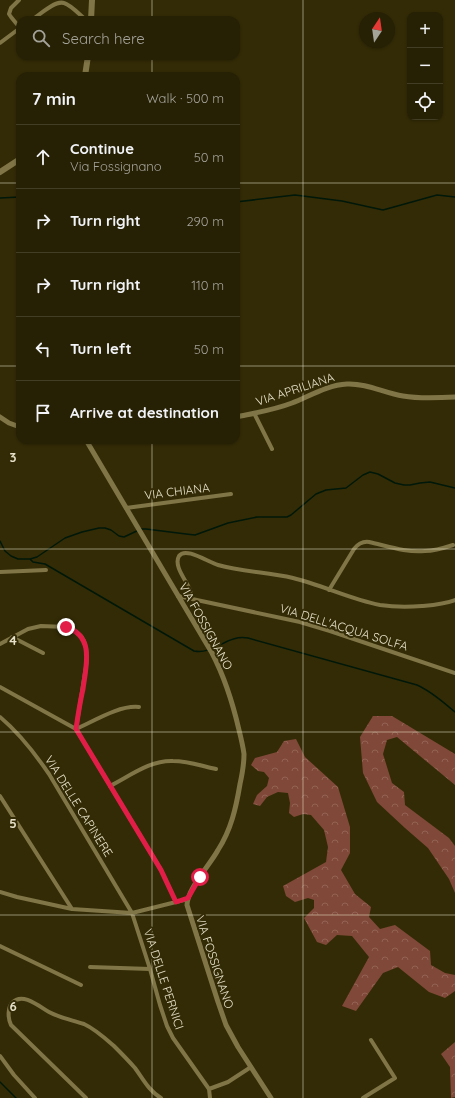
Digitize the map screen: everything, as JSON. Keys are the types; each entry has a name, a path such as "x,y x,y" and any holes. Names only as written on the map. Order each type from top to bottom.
{"main road":[{"path":"91,16 92,0"},
{"path":"86,72 87,60"},
{"path":"0,172 16,162"}],"street":[{"path":"16,24 9,14 11,8 19,0"},
{"path":"38,16 54,4 60,2 67,4 81,16"},
{"path":"0,43 16,31"},
{"name":"VIA APRILIANA","path":"240,416 287,405 323,389 344,384 365,385 407,397 455,397"},
{"path":"254,413 272,449"},
{"path":"0,417 16,426"},
{"name":"VIA FOSSIGNANO","path":"88,444 212,653 222,674 232,704 243,749 243,764 235,810 230,828 219,849 196,882 186,905 222,1014 234,1039 271,1098"},
{"name":"VIA CHIANA","path":"126,508 232,494"},
{"path":"329,590 354,549 363,542 415,552 430,551 453,545"},
{"path":"190,599 190,591 178,564 179,556 185,553 193,554 218,566 286,577 373,603 390,606 427,605 455,600"},
{"path":"0,572 46,570"},
{"name":"VIA DELL'ACQUA SOLFA","path":"178,596 281,617 307,624 455,673"},
{"path":"0,644 35,626 64,626 72,629 82,638 86,648 87,660 76,729"},
{"path":"12,637 43,653"},
{"path":"0,687 76,729 161,870 176,902"},
{"path":"76,729 117,710 128,707 139,707"},
{"name":"VIA DELLE CAPINERE","path":"0,717 35,754 52,777 132,912"},
{"path":"110,786 146,767 173,760 216,769"},
{"path":"0,796 72,909"},
{"path":"0,892 72,909 132,912 188,898"},
{"name":"VIA DELLE PERNICI","path":"132,912 169,1030 177,1044 209,1089"},
{"path":"0,946 81,985"},
{"path":"90,967 150,969"},
{"path":"86,1098 11,1025 9,1020 9,1011 14,1001 19,998 26,999 54,1014 84,1024 95,1030 121,1052 150,1090 161,1098"},
{"path":"363,1098 395,1078 372,1040"},
{"path":"0,1056 14,1075 35,1098"},
{"path":"210,1098 209,1089 228,1082 251,1067"}],"green space":[{"path":"373,716 392,716 455,754 455,785 397,737 387,740 383,754 392,783 404,792 405,805 449,838 455,846 455,893 449,879 428,848 377,802 363,773 360,737"},
{"path":"296,739 305,757 338,787 350,827 350,853 341,870 355,894 371,907 369,917 380,929 395,925 430,951 431,965 445,973 455,975 455,991 445,998 429,992 398,967 383,973 356,1011 342,1006 369,957 352,936 337,935 326,945 317,942 304,918 314,908 314,900 308,898 295,902 286,896 283,886 326,862 328,847 324,830 311,815 303,814 294,817 289,813 290,803 288,793 278,792 267,797 260,806 253,804 257,795 267,786 269,778 264,772 258,771 251,765 255,758 277,752 284,741"},
{"path":"455,1042 455,1097 451,1098 450,1067 441,1054"}],"waterway":[{"path":"240,202 295,195 342,201 383,210 437,195 455,197"},
{"path":"0,198 16,197"},
{"path":"0,541 5,551 11,556 18,559 30,559 37,557 65,538 99,528 111,530 119,536 124,537 141,529 195,535 228,523 257,517 287,517 316,494 326,490 346,488 363,475 370,472 378,474 395,483 404,485 430,482 455,488"},
{"path":"30,559 33,562 45,564 194,651 208,650 227,641 248,638 417,685 432,694 455,712"},
{"path":"0,1082 16,1098"}],"route":[{"path":"66,627 77,632 81,636 85,643 87,653 87,666 76,729 161,870 176,902 188,898 200,877"}]}
